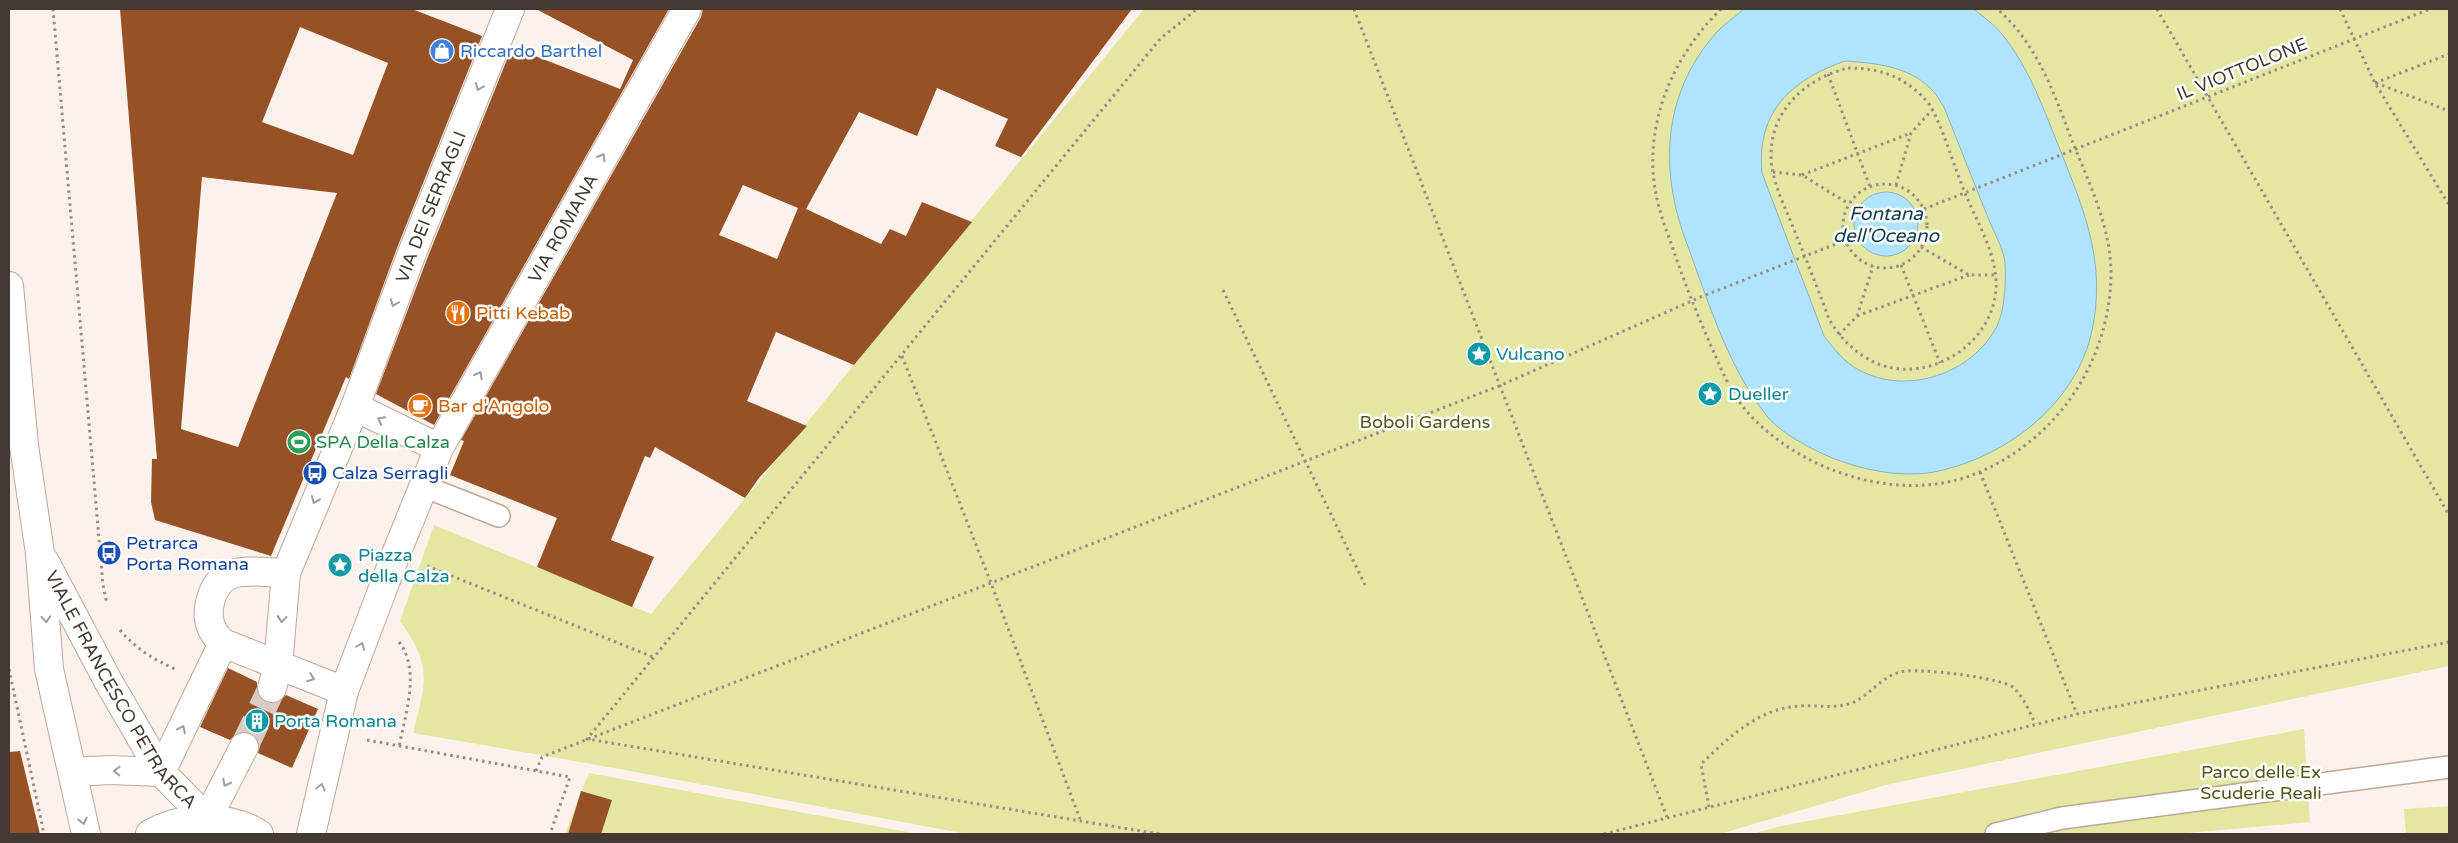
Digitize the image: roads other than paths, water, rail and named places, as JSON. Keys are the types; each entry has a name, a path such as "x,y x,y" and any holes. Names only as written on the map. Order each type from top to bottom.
{"street":[{"name":"VIA DEI SERRAGLI","path":"354,407 412,253 510,9"},
{"name":"VIA ROMANA","path":"439,448 687,9"},
{"name":"VIALE FRANCESCO PETRARCA","path":"9,286 24,446 40,553 49,669 74,772 86,834"},
{"path":"275,677 286,573 354,407 439,448 396,554 344,692 310,834"},
{"name":"VIALE FRANCESCO PETRARCA","path":"40,553 108,681 161,772 207,819"},
{"path":"286,573 234,574 218,582 212,595 209,612 211,626 223,643 275,677 344,692"},
{"path":"74,772 110,770 161,772 223,643"},
{"path":"207,819 244,747"},
{"path":"150,834 170,825 207,819 232,824 259,834"}],"lane":[{"path":"423,486 500,516"},
{"path":"1996,834 2062,818 2449,767"}],"water":[{"path":"1744,9 1974,9 1998,30 2011,46 2028,75 2061,152 2086,219 2095,263 2097,286 2095,310 2091,335 2082,361 2069,385 2052,406 2032,425 1986,455 1960,465 1919,474 1888,473 1842,462 1809,447 1783,431 1766,415 1740,375 1711,311 1687,244 1672,189 1670,161 1671,134 1676,107 1685,81 1698,57 1716,33","holes":["1845,61 1901,70 1912,75 1932,90 1944,107 2001,247 2004,258 2005,287 2002,312 1997,326 1986,343 1972,357 1955,368 1937,376 1897,381 1878,378 1854,367 1836,350 1824,336 1762,173 1762,151 1765,132 1771,116 1781,101 1808,78"]},
{"name":"Fontana dell'Oceano","path":"1886,192 1904,197 1909,201 1913,206 1918,224 1913,242 1909,247 1904,251 1886,256 1868,251 1863,247 1859,242 1854,224 1859,206 1863,201 1868,197"}],"tunnel":[{"path":"244,747 272,688"}],"place":[{"name":"Riccardo Barthel","path":"442,51"},
{"name":"Pitti Kebab","path":"458,313"},
{"name":"Vulcano","path":"1479,354"},
{"name":"Dueller","path":"1710,394"},
{"name":"Bar d'Angolo","path":"420,406"},
{"name":"SPA Della Calza","path":"299,442"},
{"name":"Calza Serragli","path":"315,473"},
{"name":"Petrarca Porta Romana","path":"109,553"},
{"name":"Piazza della Calza","path":"340,565"},
{"name":"Porta Romana","path":"257,721"}],"park label":[{"name":"Boboli Gardens","path":"1425,422"},
{"name":"Parco delle Ex Scuderie Reali","path":"2261,782"}]}
